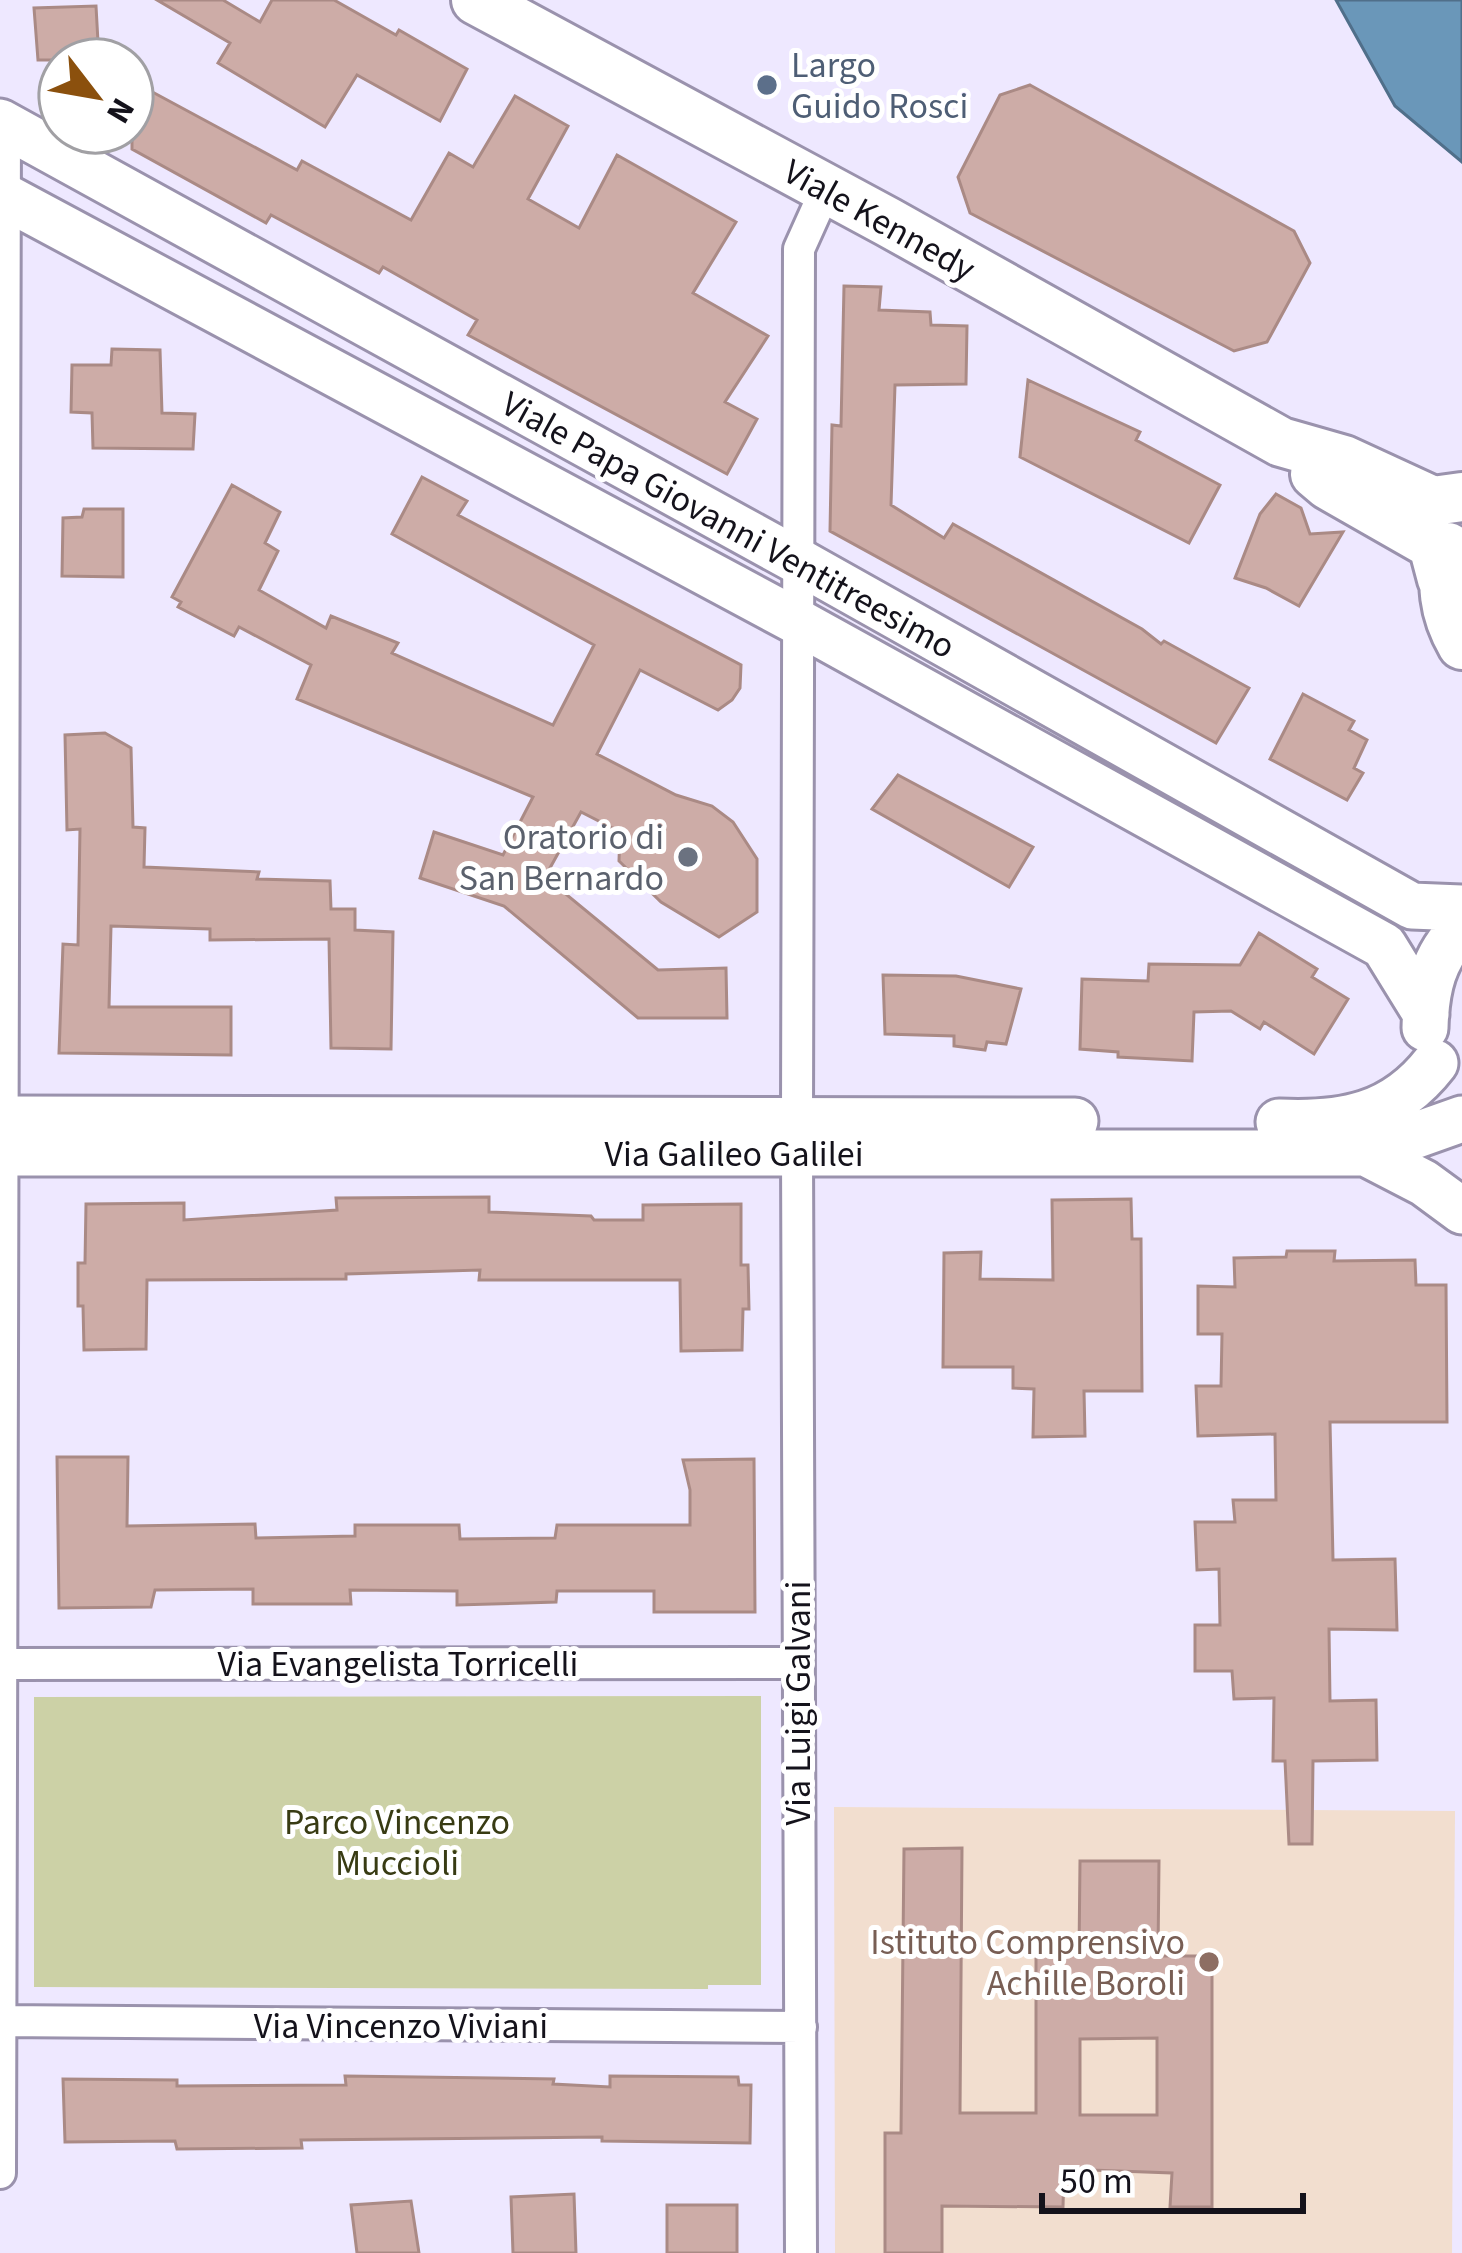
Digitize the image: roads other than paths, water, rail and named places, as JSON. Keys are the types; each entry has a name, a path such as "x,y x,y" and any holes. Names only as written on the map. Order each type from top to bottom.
{"main road":[{"name":"Viale Kennedy","path":"476,0 1281,442"},
{"path":"1281,442 1343,460 1433,501 1462,497"},
{"path":"1281,442 1328,485 1433,545 1447,615 1462,645"},
{"path":"1442,579 1449,543 1462,522"}],"street":[{"path":"0,2173 2,123"},
{"name":"Viale Papa Giovanni Ventitreesimo","path":"2,123 1412,906 1462,908"},
{"name":"Via Luigi Galvani","path":"801,2253 797,1663 800,249 826,189"},
{"name":"Viale Papa Giovanni Ventitreesimo","path":"2,195 798,622 1384,946 1426,1014"},
{"path":"1449,1080 1425,1030 1426,994 1436,961 1462,928"},
{"name":"Via Galileo Galilei","path":"0,1153 1323,1124 1366,1115 1415,1089 1449,1080"},
{"name":"Via Galileo Galilei","path":"0,1119 1366,1153 1462,1119"},
{"path":"1366,1153 1424,1183 1462,1211"},
{"name":"Via Evangelista Torricelli","path":"1,1664 797,1663"},
{"name":"Via Vincenzo Viviani","path":"0,2021 801,2027"}],"water":[{"path":"1336,0 1462,0 1462,162 1395,106"}],"place":[{"name":"Largo Guido Rosci","path":"767,85"},
{"name":"Oratorio di San Bernardo","path":"688,857"},
{"name":"Istituto Comprensivo Achille Boroli","path":"1209,1962"}],"park label":[{"name":"Parco Vincenzo Muccioli","path":"397,1842"}]}
